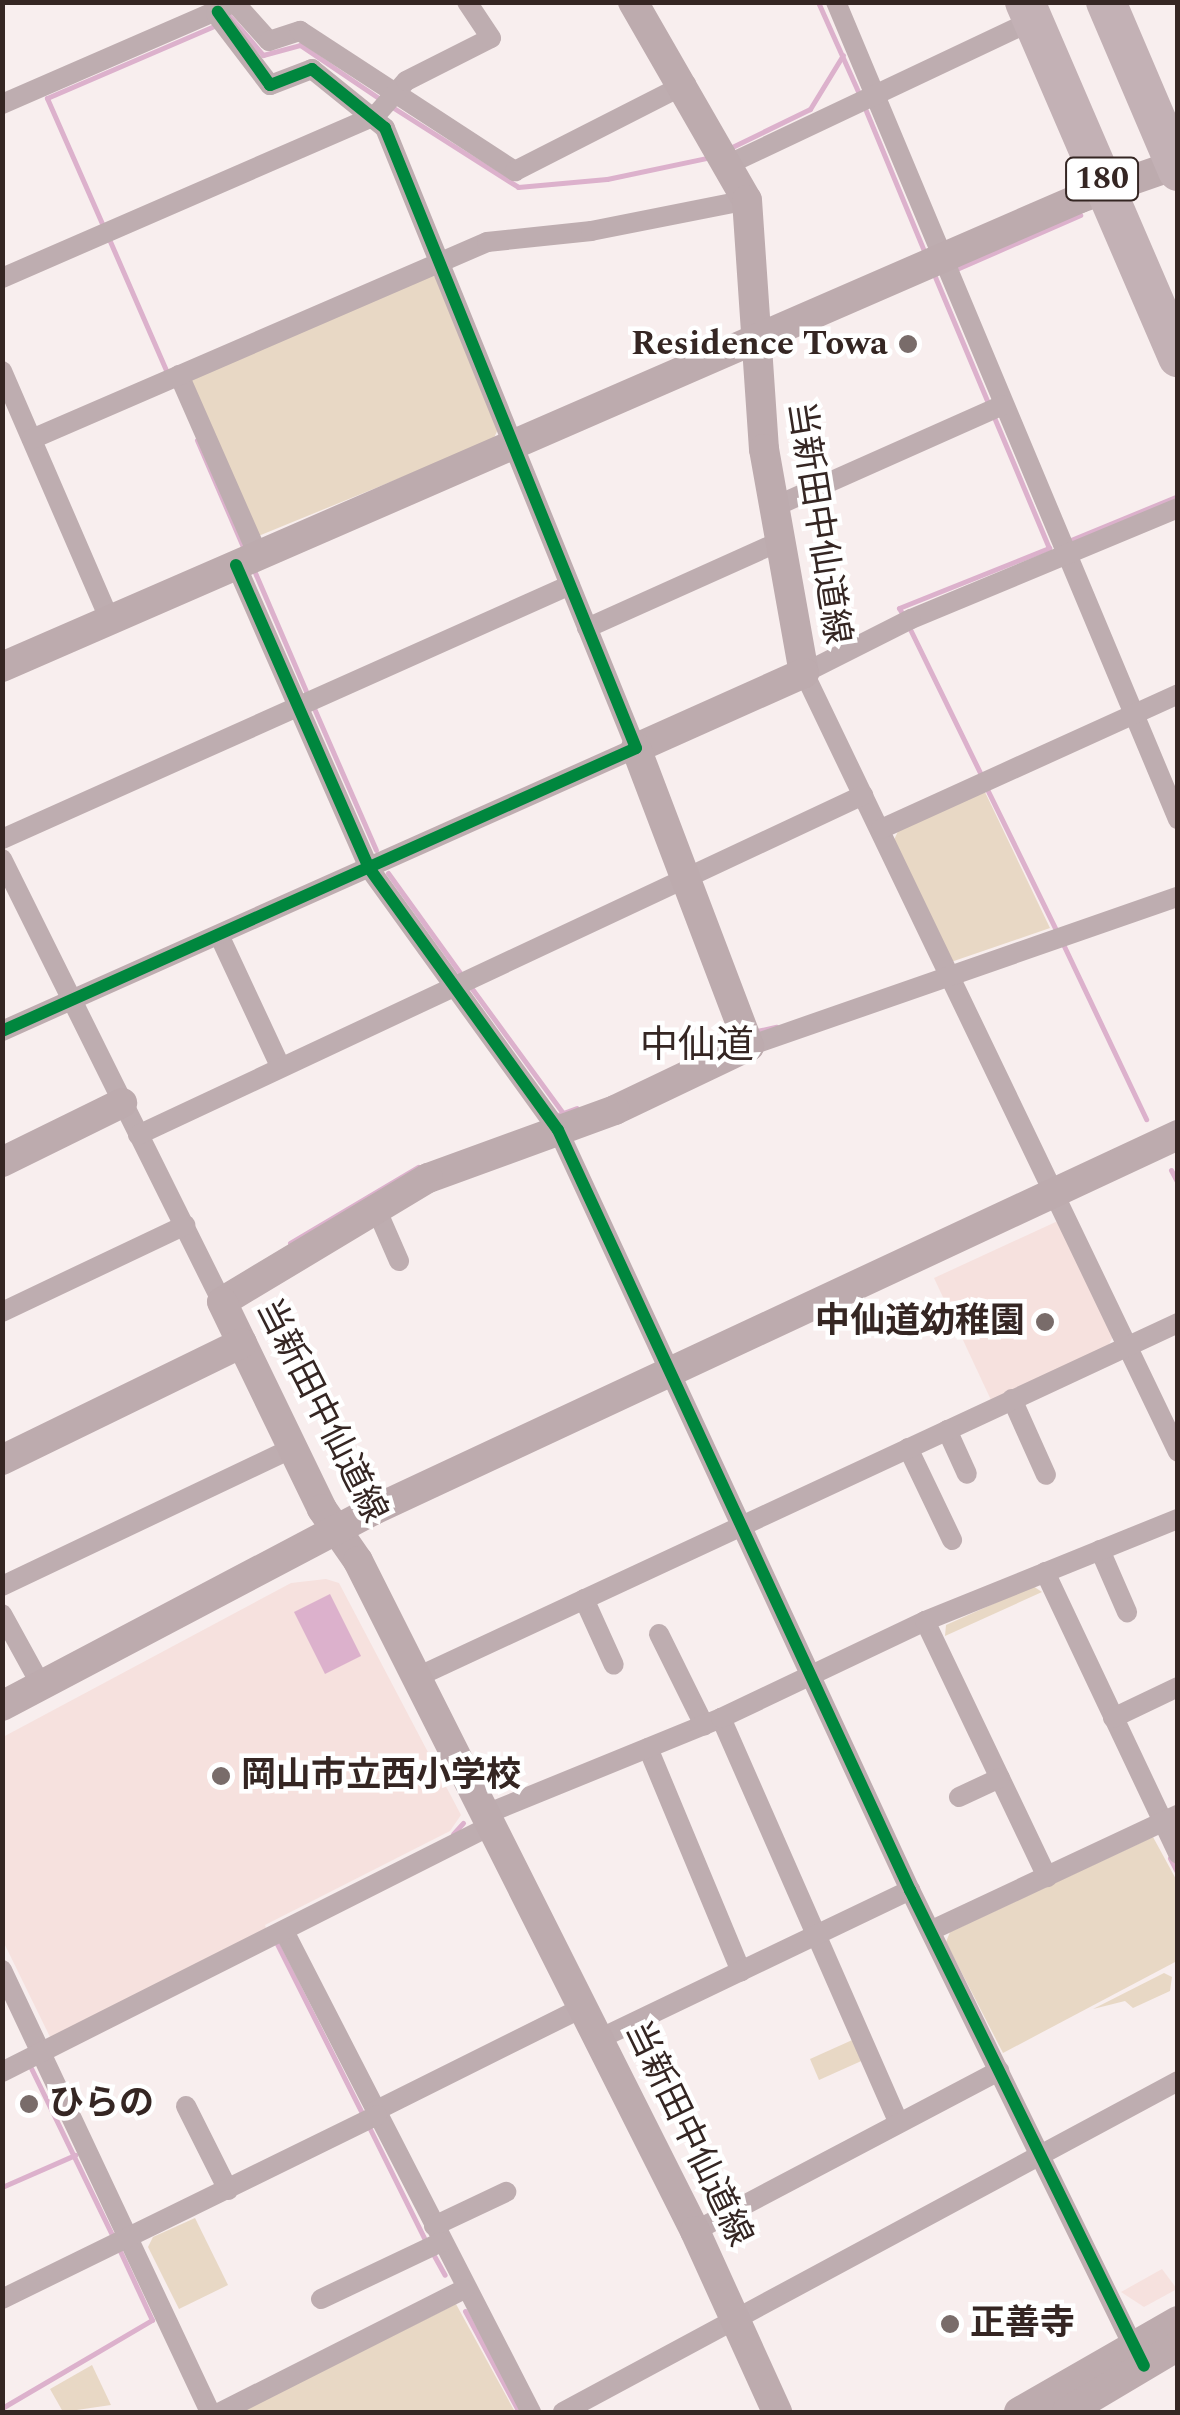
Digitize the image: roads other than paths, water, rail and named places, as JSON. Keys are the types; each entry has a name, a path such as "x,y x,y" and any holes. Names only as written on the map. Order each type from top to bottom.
{"highway":[{"name":"180","path":"1106,2 1177,167"},
{"name":"180","path":"1029,11 1178,357"}],"main road":[{"name":"当新田中仙道線","path":"633,2 747,200 756,338 776,506 804,673 636,748"},
{"path":"2,668 756,338 939,266 1107,189 1177,167"},
{"path":"636,748 746,1039"},
{"name":"当新田中仙道線","path":"746,1039 428,1178 374,1206 222,1302 293,1448 489,1820 599,2039 695,2231 777,2412"},
{"path":"2,1162 122,1104"},
{"path":"2,1706 337,1530 1178,1134"},
{"path":"2,1460 242,1343"},
{"path":"1067,2412 1178,2321"},
{"path":"1019,2412 1138,2356 1178,2346"}],"street":[{"path":"2,278 386,104 406,81 490,38 467,2"},
{"path":"836,2 863,95 939,266 995,408 1062,548 1178,819"},
{"path":"725,156 863,95 1029,11"},
{"path":"224,12 270,85 312,70 515,171 679,87"},
{"path":"2,1032 70,998 636,748 442,260 386,104 300,31 269,42 224,12"},
{"path":"2,104 224,12"},
{"path":"32,439 487,242 592,230 747,200"},
{"path":"2,371 110,621"},
{"path":"173,378 306,700 369,868 460,979 553,1122 910,1890 1138,2356"},
{"path":"776,506 995,408"},
{"path":"1178,508 1062,548 804,673 1178,1452"},
{"path":"587,628 781,541"},
{"path":"2,839 570,585"},
{"path":"881,829 1178,694"},
{"path":"138,1135 460,979 863,795"},
{"path":"2,859 11,897 70,998 222,1302"},
{"path":"746,1039 1178,897"},
{"path":"219,935 280,1066"},
{"path":"374,1206 399,1261"},
{"path":"2,1312 185,1224"},
{"path":"415,1678 1178,1323"},
{"path":"1012,1400 1046,1475"},
{"path":"947,1430 967,1474"},
{"path":"2,1586 293,1448"},
{"path":"908,1448 952,1540"},
{"path":"2,2072 284,1931 489,1820 712,1722 925,1621 1045,1572 1103,1555 1178,1519"},
{"path":"1103,1555 1127,1612"},
{"path":"1045,1572 1113,1718 1170,1819 1178,1854"},
{"path":"584,1599 614,1664"},
{"path":"2,1614 41,1685"},
{"path":"925,1621 1047,1877"},
{"path":"659,1634 712,1722 819,1933 899,2122"},
{"path":"1113,1718 1178,1687"},
{"path":"648,1748 740,1971"},
{"path":"960,1796 1000,1778"},
{"path":"932,1930 1170,1819"},
{"path":"599,2039 910,1890"},
{"path":"284,1931 434,2241 465,2288 531,2412"},
{"path":"2,1970 44,2053 122,2244 210,2412"},
{"path":"2,2298 122,2244 582,2008"},
{"path":"695,2231 999,2071"},
{"path":"563,2412 738,2322 1178,2081"},
{"path":"186,2106 228,2190"},
{"path":"321,2299 434,2241 506,2192"},
{"path":"221,2412 465,2288"}],"waterway":[{"path":"818,2 860,96"},
{"path":"228,14 263,55 300,45 380,99"},
{"path":"104,228 47,98 219,24"},
{"path":"730,148 810,109 843,55"},
{"path":"389,105 518,187 607,179 711,157"},
{"path":"864,106 925,253"},
{"path":"952,271 1080,215"},
{"path":"109,239 168,375"},
{"path":"933,272 989,405"},
{"path":"903,615 899,608 1049,548 993,415"},
{"path":"197,440 244,549"},
{"path":"1066,542 1178,496"},
{"path":"253,568 308,696"},
{"path":"908,625 982,777"},
{"path":"313,706 376,850"},
{"path":"986,787 1058,934"},
{"path":"388,873 463,977"},
{"path":"1063,944 1146,1119"},
{"path":"470,986 563,1113"},
{"path":"752,1032 776,1027"},
{"path":"555,1116 577,1108"},
{"path":"290,1243 418,1167"},
{"path":"1171,1170 1178,1183"},
{"path":"453,1834 463,1823"},
{"path":"1170,1858 1178,1874"},
{"path":"277,1944 364,2117"},
{"path":"31,2068 114,2239"},
{"path":"369,2127 426,2242"},
{"path":"2,2187 75,2155"},
{"path":"2,2408 152,2320 119,2249"},
{"path":"432,2252 445,2275"},
{"path":"465,2311 519,2412"}],"place":[{"name":"Residence Towa","path":"908,344"},
{"name":"中仙道幼稚園","path":"1045,1322"},
{"name":"岡山市立西小学校","path":"221,1776"},
{"name":"ひらの","path":"29,2104"},
{"name":"正善寺","path":"950,2324"}],"district":[{"name":"中仙道","path":"697,1047"}]}
